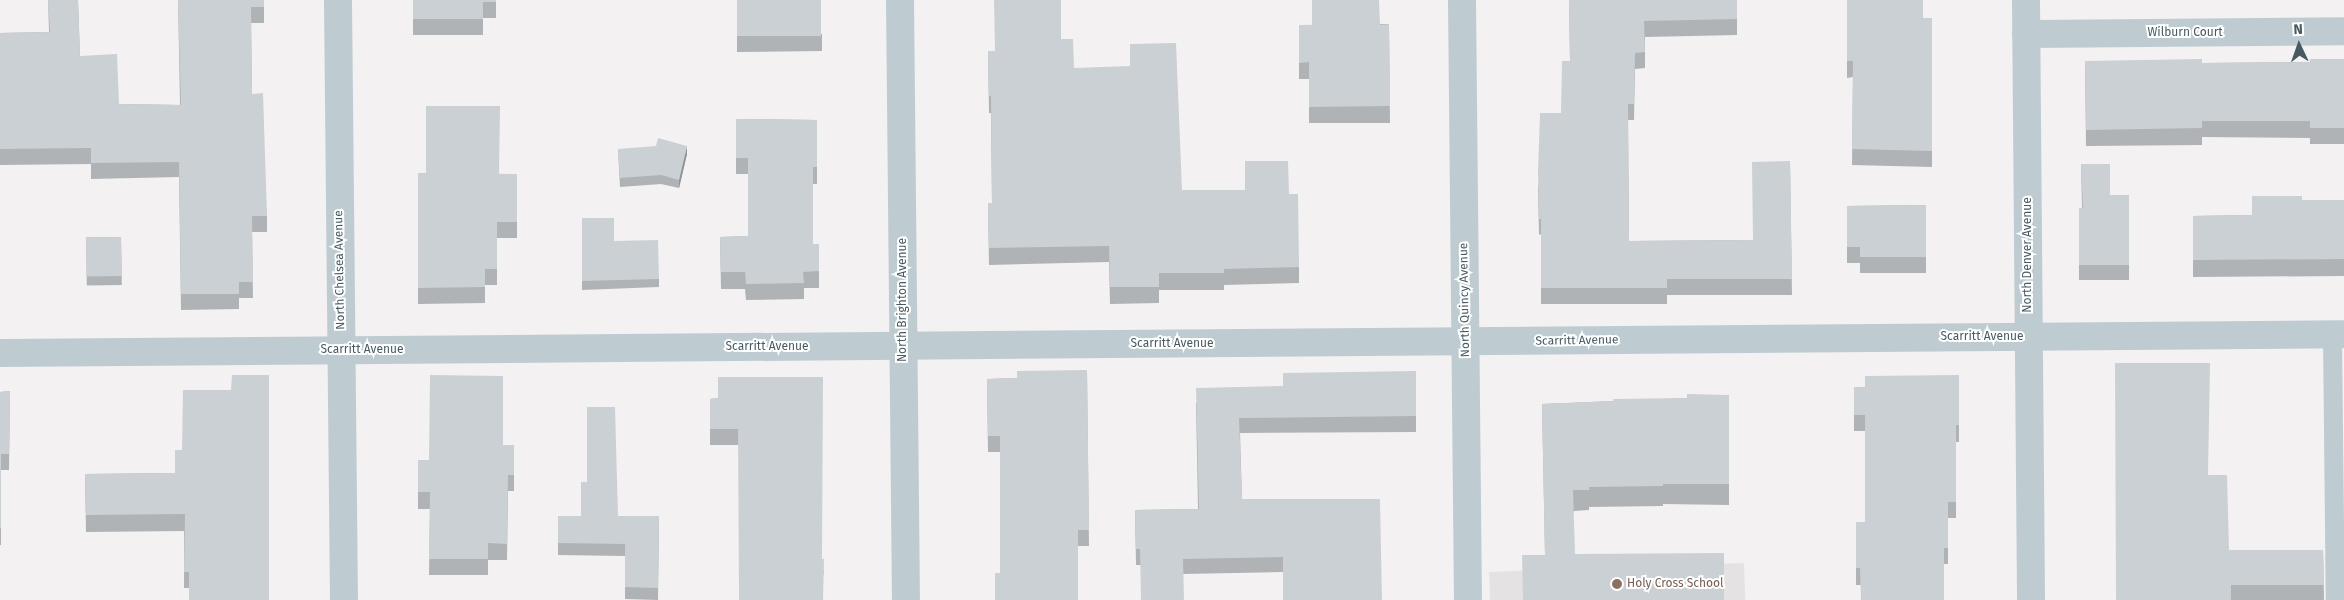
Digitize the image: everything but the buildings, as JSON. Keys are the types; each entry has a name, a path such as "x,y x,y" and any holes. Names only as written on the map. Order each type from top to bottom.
{"street":[{"name":"North Chelsea Avenue","path":"338,0 344,600"},
{"name":"North Brighton Avenue","path":"900,0 906,600"},
{"name":"North Quincy Avenue","path":"1462,0 1468,600"},
{"name":"North Denver Avenue","path":"2026,0 2031,600"},
{"name":"Wilburn Court","path":"2026,34 2344,31"},
{"name":"Scarritt Avenue","path":"0,353 2338,334"}],"lane":[{"path":"2335,600 2338,334"}],"shaded area":[{"name":"Holy Cross School","path":"1744,563 1745,600 1490,600 1489,572"}],"place":[{"name":"Holy Cross School","path":"1617,584"}]}
